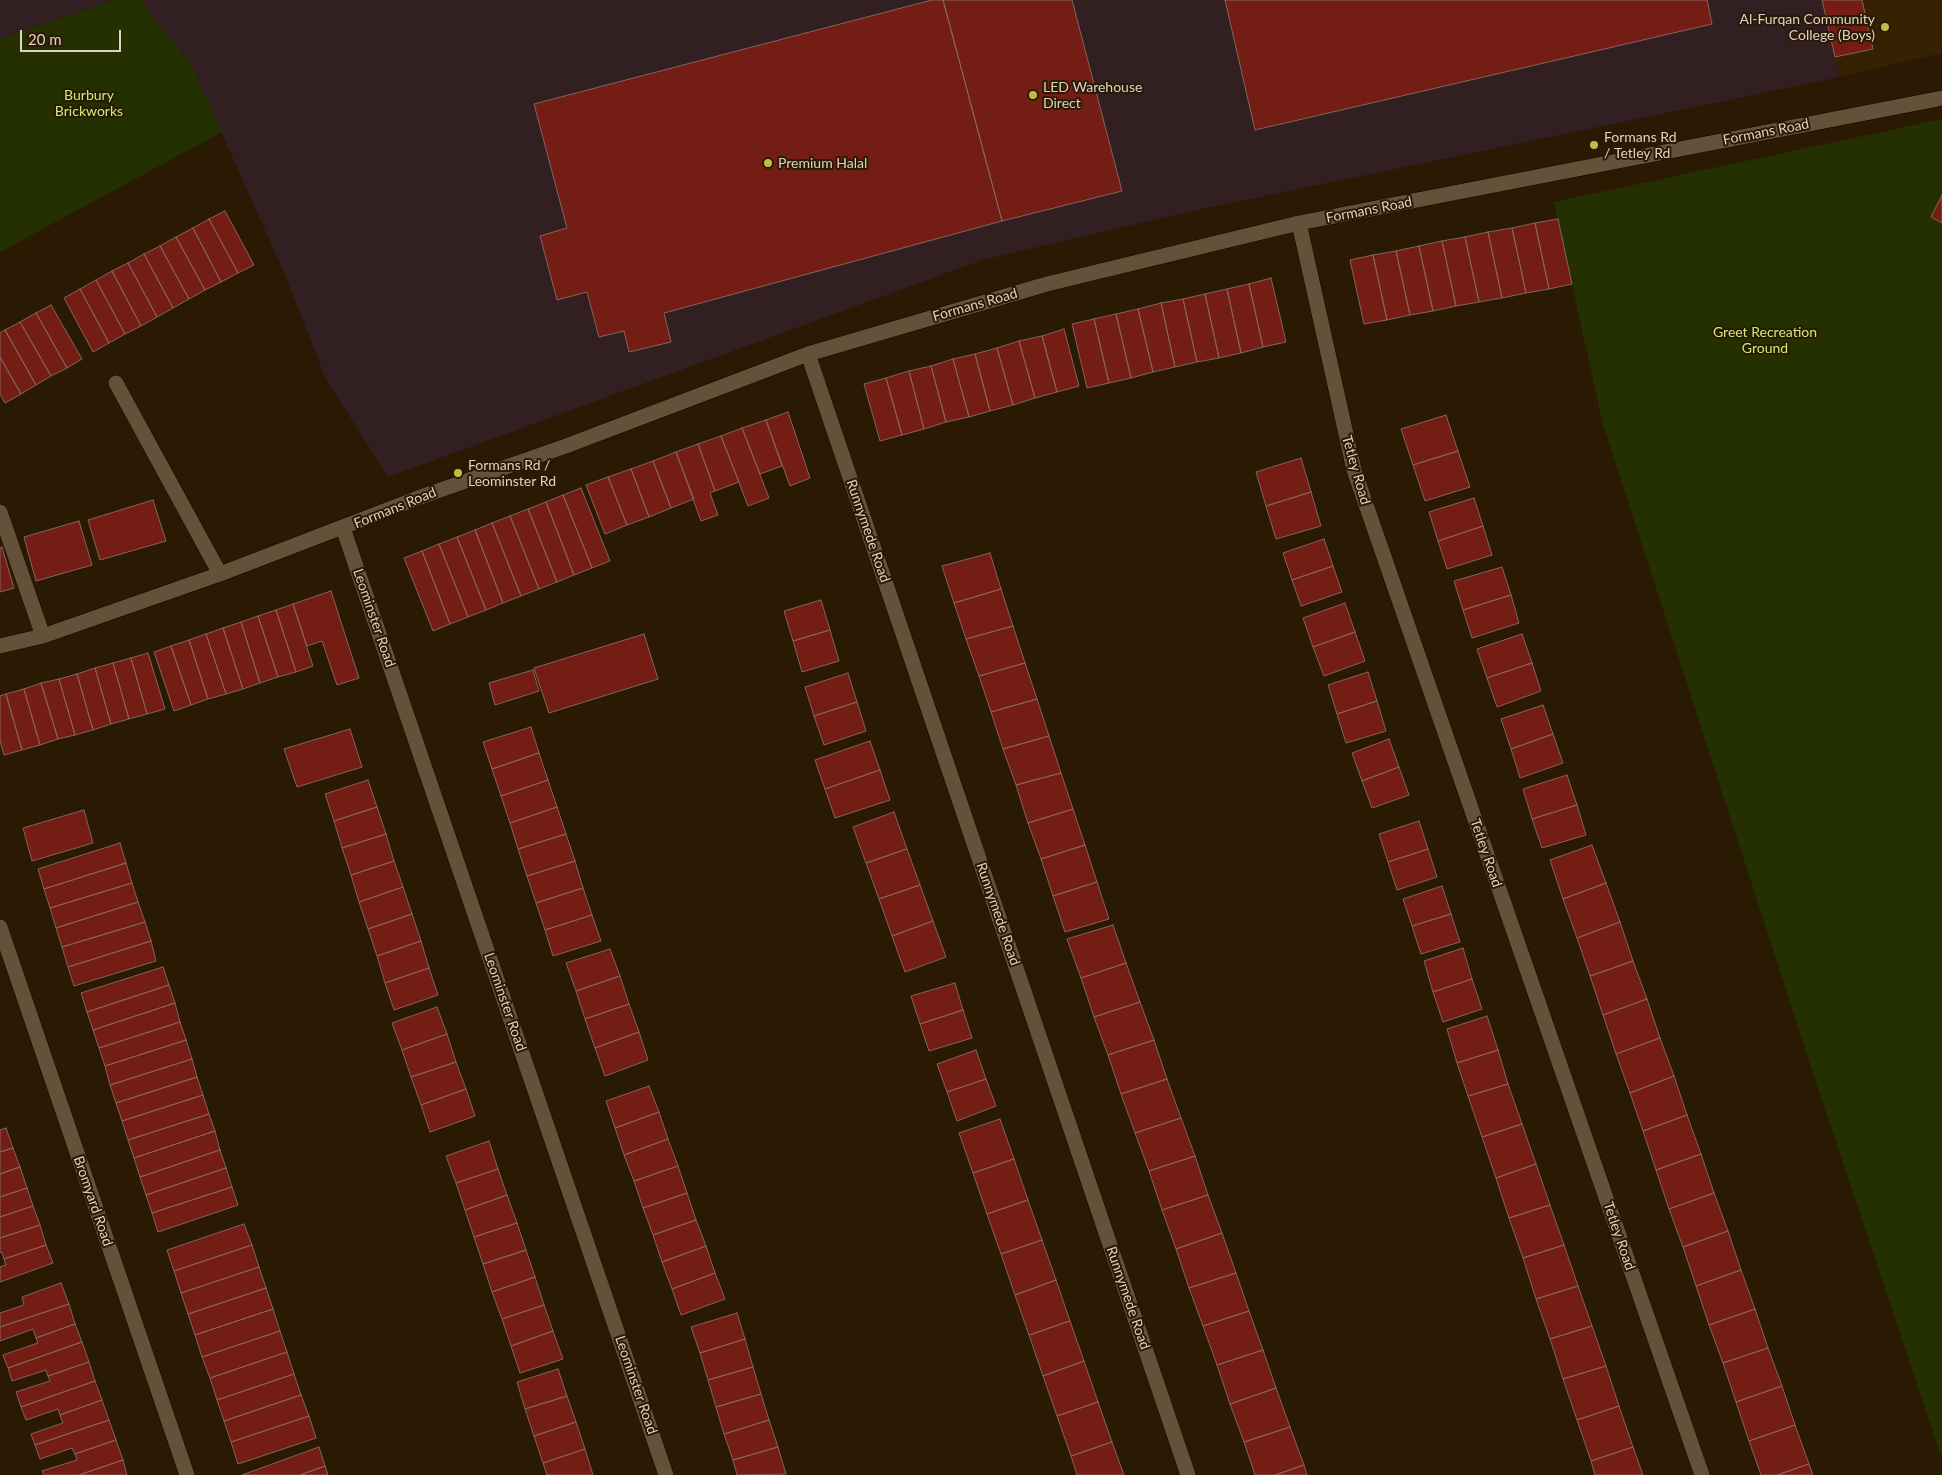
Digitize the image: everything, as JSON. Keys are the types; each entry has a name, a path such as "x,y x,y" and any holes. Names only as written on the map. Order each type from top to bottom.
{"street":[{"name":"Formans Road","path":"0,646 44,636 220,574 343,528 426,494 566,446 808,354 1047,284 1299,223 1942,98"},
{"name":"Tetley Road","path":"1299,223 1354,470 1702,1475"},
{"name":"Runnymede Road","path":"808,354 1188,1475"},
{"path":"116,384 220,574"},
{"path":"0,512 44,636"},
{"name":"Leominster Road","path":"343,528 666,1475"},
{"name":"Bromyard Road","path":"0,927 187,1475"}],"shaded area":[{"path":"0,0 116,0 0,39"},
{"path":"140,0 1821,0 1840,77 1192,211 982,260 388,477 326,379 283,270 191,65"},
{"name":"Al-Furqan Community College (Boys)","path":"1822,0 1942,0 1942,53 1840,77"}],"green space":[{"name":"Burbury Brickworks","path":"116,0 140,0 191,65 222,132 0,252 0,39"},
{"name":"Greet Recreation Ground","path":"1942,119 1942,1459 1810,1064 1602,421 1554,202"}],"building":[{"name":"Premium Halal","path":"932,0 943,0 1002,221 664,313 671,342 629,352 624,331 599,337 587,292 557,300 540,236 567,228 534,104"},
{"name":"LED Warehouse Direct","path":"943,0 1072,0 1122,191 1002,221"},
{"path":"1225,0 1707,0 1712,24 1255,130"},
{"path":"1822,0 1862,0 1873,49 1835,57"},
{"path":"1942,195 1942,223 1931,217"},
{"path":"225,211 254,265 238,273 209,219"},
{"path":"209,219 238,273 221,282 193,228"},
{"path":"1558,219 1572,284 1549,289 1535,223"},
{"path":"1535,223 1549,289 1526,293 1512,228"},
{"path":"193,228 221,282 205,290 176,237"},
{"path":"1512,228 1526,293 1502,298 1488,232"},
{"path":"1488,232 1502,298 1479,302 1465,237"},
{"path":"176,237 205,290 189,299 160,246"},
{"path":"1465,237 1479,302 1456,306 1442,241"},
{"path":"1442,241 1456,306 1433,311 1419,246"},
{"path":"160,246 189,299 173,308 144,254"},
{"path":"1419,246 1433,311 1410,315 1396,251"},
{"path":"1396,251 1410,315 1387,320 1373,255"},
{"path":"144,254 173,308 157,317 128,263"},
{"path":"1373,255 1387,320 1364,324 1350,260"},
{"path":"128,263 157,317 141,326 112,271"},
{"path":"112,271 141,326 125,334 96,280"},
{"path":"1271,278 1286,342 1263,347 1249,284"},
{"path":"96,280 125,334 109,343 80,289"},
{"path":"1249,284 1263,347 1241,353 1227,289"},
{"path":"80,289 109,343 93,352 64,298"},
{"path":"1227,289 1241,353 1219,358 1205,294"},
{"path":"1205,294 1219,358 1197,362 1183,299"},
{"path":"1183,299 1197,362 1175,367 1161,303"},
{"path":"1161,303 1175,367 1153,372 1138,309"},
{"path":"51,305 82,359 67,368 36,313"},
{"path":"1138,309 1153,372 1131,378 1116,314"},
{"path":"36,313 67,368 51,376 20,322"},
{"path":"1116,314 1131,378 1109,383 1094,319"},
{"path":"1094,319 1109,383 1087,388 1072,324"},
{"path":"20,322 51,376 36,385 5,330"},
{"path":"1064,329 1079,386 1057,392 1042,336"},
{"path":"5,330 36,385 21,394 0,357 0,333"},
{"path":"1042,336 1057,392 1035,398 1019,341"},
{"path":"1019,341 1035,398 1013,405 997,348"},
{"path":"997,348 1013,405 990,411 975,354"},
{"path":"975,354 990,411 969,417 953,359"},
{"path":"0,357 21,394 5,403 0,394"},
{"path":"953,359 969,417 946,422 931,366"},
{"path":"931,366 946,422 924,429 909,371"},
{"path":"909,371 924,429 902,435 886,378"},
{"path":"886,378 902,435 880,441 864,384"},
{"path":"788,412 810,478 790,486 766,420"},
{"path":"1446,415 1458,451 1413,465 1401,429"},
{"path":"766,420 782,466 760,474 742,428"},
{"path":"742,428 769,498 748,506 721,436"},
{"path":"721,436 739,482 715,491 698,444"},
{"path":"698,444 715,491 710,493 718,515 701,521 676,452"},
{"path":"1458,451 1470,487 1425,501 1413,465"},
{"path":"676,452 694,499 671,508 653,461"},
{"path":"1301,458 1311,492 1266,506 1256,472"},
{"path":"653,461 671,508 649,517 631,469"},
{"path":"631,469 649,517 627,525 608,477"},
{"path":"608,477 627,525 605,534 586,485"},
{"path":"581,488 610,561 592,568 563,495"},
{"path":"1311,492 1321,526 1276,539 1266,506"},
{"path":"563,495 592,568 574,575 546,502"},
{"path":"1474,498 1483,526 1438,541 1429,512"},
{"path":"153,500 166,541 100,560 88,520"},
{"path":"546,502 574,575 557,582 528,509"},
{"path":"528,509 557,582 539,589 510,516"},
{"path":"510,516 539,589 521,596 492,523"},
{"path":"79,521 92,565 36,581 24,537"},
{"path":"492,523 521,596 503,603 475,530"},
{"path":"1483,526 1492,555 1447,569 1438,541"},
{"path":"475,530 503,603 486,610 457,537"},
{"path":"457,537 486,610 468,617 439,544"},
{"path":"1324,539 1333,566 1292,580 1283,553"},
{"path":"439,544 468,617 450,624 422,551"},
{"path":"2,547 14,588 0,592 0,548"},
{"path":"422,551 450,624 433,631 404,558"},
{"path":"990,553 1001,589 954,603 942,566"},
{"path":"1333,566 1342,592 1301,606 1292,580"},
{"path":"1502,567 1511,595 1463,610 1454,581"},
{"path":"1001,589 1013,626 966,639 954,603"},
{"path":"331,591 359,678 337,685 322,641 307,646 293,604"},
{"path":"1511,595 1519,623 1472,638 1463,610"},
{"path":"821,600 830,630 793,641 784,611"},
{"path":"1345,603 1355,632 1313,647 1303,618"},
{"path":"293,604 313,666 296,672 276,610"},
{"path":"276,610 296,672 278,677 258,616"},
{"path":"258,616 278,677 260,683 241,622"},
{"path":"241,622 260,683 243,689 223,628"},
{"path":"1013,626 1025,663 979,676 966,639"},
{"path":"223,628 243,689 226,694 206,634"},
{"path":"830,630 839,661 802,672 793,641"},
{"path":"1355,632 1365,661 1324,676 1313,647"},
{"path":"206,634 226,694 208,699 189,640"},
{"path":"644,634 658,679 549,713 534,668"},
{"path":"1522,634 1532,663 1487,678 1477,649"},
{"path":"189,640 208,699 191,705 171,646"},
{"path":"171,646 191,705 174,711 154,652"},
{"path":"148,653 165,709 147,714 131,658"},
{"path":"131,658 147,714 129,719 113,663"},
{"path":"113,663 129,719 111,724 95,668"},
{"path":"1025,663 1037,699 991,712 979,676"},
{"path":"1532,663 1541,691 1497,707 1487,678"},
{"path":"95,668 111,724 93,730 77,674"},
{"path":"533,670 539,691 495,705 489,683"},
{"path":"1368,672 1377,701 1337,714 1328,685"},
{"path":"848,673 857,702 814,716 805,687"},
{"path":"77,674 93,730 75,735 59,679"},
{"path":"59,679 75,735 58,739 41,683"},
{"path":"41,683 58,739 40,745 24,689"},
{"path":"24,689 40,745 22,750 6,694"},
{"path":"6,694 22,750 4,755 0,741 0,696"},
{"path":"1037,699 1049,736 1003,749 991,712"},
{"path":"1377,701 1386,731 1346,743 1337,714"},
{"path":"857,702 866,731 824,745 814,716"},
{"path":"1543,705 1553,734 1511,749 1501,719"},
{"path":"531,727 539,753 492,769 483,742"},
{"path":"350,729 362,767 297,787 284,749"},
{"path":"1553,734 1563,763 1520,778 1511,749"},
{"path":"1049,736 1061,773 1016,785 1003,749"},
{"path":"1389,739 1399,767 1362,781 1352,753"},
{"path":"870,741 880,770 825,789 815,760"},
{"path":"539,753 548,780 501,796 492,769"},
{"path":"1399,767 1409,795 1372,808 1362,781"},
{"path":"880,770 890,800 835,818 825,789"},
{"path":"1061,773 1073,809 1028,823 1016,785"},
{"path":"1567,775 1577,805 1532,819 1523,789"},
{"path":"368,780 377,807 334,821 325,794"},
{"path":"548,780 557,807 510,823 501,796"},
{"path":"1577,805 1586,835 1542,848 1532,819"},
{"path":"377,807 386,834 342,848 334,821"},
{"path":"557,807 566,834 518,849 510,823"},
{"path":"1073,809 1085,845 1041,859 1028,823"},
{"path":"84,810 93,843 32,861 23,828"},
{"path":"894,812 907,849 866,863 853,827"},
{"path":"1419,821 1428,849 1388,862 1379,834"},
{"path":"386,834 394,861 351,875 342,848"},
{"path":"566,834 575,861 527,876 518,849"},
{"path":"120,843 126,863 44,889 38,869"},
{"path":"1085,845 1097,882 1053,896 1041,859"},
{"path":"1592,845 1606,883 1563,899 1550,860"},
{"path":"907,849 920,885 879,899 866,863"},
{"path":"1428,849 1437,877 1397,890 1388,862"},
{"path":"394,861 403,887 359,902 351,875"},
{"path":"575,861 583,888 536,903 527,876"},
{"path":"126,863 132,883 50,908 44,889"},
{"path":"1097,882 1109,919 1065,932 1053,896"},
{"path":"132,883 138,902 56,928 50,908"},
{"path":"1606,883 1620,922 1577,938 1563,899"},
{"path":"920,885 933,921 892,936 879,899"},
{"path":"1442,886 1451,914 1412,926 1403,899"},
{"path":"403,887 412,914 368,929 359,902"},
{"path":"583,888 592,915 545,930 536,903"},
{"path":"138,902 145,922 62,947 56,928"},
{"path":"412,914 421,941 377,956 368,929"},
{"path":"1451,914 1460,942 1421,954 1412,926"},
{"path":"592,915 601,941 553,956 545,930"},
{"path":"933,921 946,957 905,972 892,936"},
{"path":"145,922 151,941 68,967 62,947"},
{"path":"1620,922 1633,961 1590,976 1577,938"},
{"path":"1113,925 1126,963 1081,978 1067,939"},
{"path":"151,941 156,961 74,986 68,967"},
{"path":"421,941 429,968 385,983 377,956"},
{"path":"1463,948 1472,979 1433,992 1424,961"},
{"path":"610,949 620,976 576,991 566,963"},
{"path":"1633,961 1647,999 1603,1015 1590,976"},
{"path":"1126,963 1140,1002 1094,1017 1081,978"},
{"path":"163,967 169,985 87,1012 81,993"},
{"path":"429,968 438,995 394,1010 385,983"},
{"path":"620,976 629,1004 585,1019 576,991"},
{"path":"1472,979 1482,1009 1443,1022 1433,992"},
{"path":"955,983 963,1010 920,1024 911,996"},
{"path":"169,985 175,1003 93,1030 87,1012"},
{"path":"1647,999 1660,1038 1616,1054 1603,1015"},
{"path":"1140,1002 1154,1040 1108,1055 1094,1017"},
{"path":"175,1003 180,1022 99,1048 93,1030"},
{"path":"629,1004 639,1032 595,1048 585,1019"},
{"path":"437,1007 447,1034 402,1050 392,1023"},
{"path":"963,1010 972,1038 929,1051 920,1024"},
{"path":"1487,1016 1498,1050 1457,1063 1447,1029"},
{"path":"180,1022 186,1040 105,1066 99,1048"},
{"path":"639,1032 648,1060 605,1076 595,1048"},
{"path":"447,1034 456,1062 411,1077 402,1050"},
{"path":"1660,1038 1674,1076 1630,1093 1616,1054"},
{"path":"186,1040 192,1059 110,1085 105,1066"},
{"path":"1154,1040 1167,1079 1121,1094 1108,1055"},
{"path":"976,1050 986,1079 947,1092 937,1064"},
{"path":"1498,1050 1508,1084 1468,1096 1457,1063"},
{"path":"192,1059 197,1077 116,1103 110,1085"},
{"path":"456,1062 466,1089 421,1105 411,1077"},
{"path":"1674,1076 1687,1115 1643,1131 1630,1093"},
{"path":"197,1077 203,1095 122,1121 116,1103"},
{"path":"986,1079 996,1106 957,1121 947,1092"},
{"path":"1167,1079 1181,1118 1135,1133 1121,1094"},
{"path":"1508,1084 1522,1124 1482,1137 1468,1096"},
{"path":"649,1086 659,1112 615,1128 606,1101"},
{"path":"466,1089 475,1116 430,1132 421,1105"},
{"path":"203,1095 209,1114 128,1140 122,1121"},
{"path":"659,1112 668,1139 624,1155 615,1128"},
{"path":"209,1114 215,1131 134,1158 128,1140"},
{"path":"1687,1115 1701,1154 1656,1170 1643,1131"},
{"path":"1181,1118 1195,1156 1149,1171 1135,1133"},
{"path":"1000,1119 1014,1159 973,1173 959,1133"},
{"path":"1522,1124 1536,1164 1496,1178 1482,1137"},
{"path":"6,1128 13,1148 0,1152 0,1130"},
{"path":"215,1131 220,1150 140,1177 134,1158"},
{"path":"668,1139 678,1166 634,1181 624,1155"},
{"path":"489,1141 498,1169 456,1183 446,1156"},
{"path":"13,1148 20,1167 0,1174 0,1152"},
{"path":"220,1150 226,1168 146,1195 140,1177"},
{"path":"1701,1154 1714,1193 1669,1209 1656,1170"},
{"path":"1195,1156 1208,1195 1162,1210 1149,1171"},
{"path":"1014,1159 1028,1200 987,1214 973,1173"},
{"path":"1536,1164 1550,1205 1509,1218 1496,1178"},
{"path":"678,1166 687,1193 643,1208 634,1181"},
{"path":"20,1167 27,1188 0,1197 0,1174"},
{"path":"226,1168 232,1187 152,1213 146,1195"},
{"path":"498,1169 507,1195 465,1210 456,1183"},
{"path":"232,1187 238,1205 158,1232 152,1213"},
{"path":"27,1188 33,1206 0,1217 0,1197"},
{"path":"687,1193 696,1220 653,1235 643,1208"},
{"path":"1714,1193 1728,1231 1683,1247 1669,1209"},
{"path":"507,1195 517,1223 474,1237 465,1210"},
{"path":"1208,1195 1222,1233 1176,1249 1162,1210"},
{"path":"1028,1200 1042,1240 1001,1254 987,1214"},
{"path":"1550,1205 1564,1245 1523,1258 1509,1218"},
{"path":"33,1206 40,1225 0,1238 0,1217"},
{"path":"696,1220 706,1246 662,1262 653,1235"},
{"path":"517,1223 526,1250 483,1264 474,1237"},
{"path":"244,1224 252,1245 174,1271 167,1250"},
{"path":"40,1225 46,1245 4,1259 2,1252 0,1253 0,1238"},
{"path":"1728,1231 1741,1270 1696,1286 1683,1247"},
{"path":"1222,1233 1236,1273 1189,1288 1176,1249"},
{"path":"1042,1240 1056,1280 1015,1295 1001,1254"},
{"path":"46,1245 53,1263 0,1282 0,1267 6,1265 4,1259"},
{"path":"252,1245 259,1267 181,1293 174,1271"},
{"path":"1564,1245 1578,1286 1536,1299 1523,1258"},
{"path":"706,1246 715,1273 672,1289 662,1262"},
{"path":"526,1250 535,1277 492,1292 483,1264"},
{"path":"259,1267 266,1288 188,1314 181,1293"},
{"path":"1741,1270 1755,1309 1709,1325 1696,1286"},
{"path":"715,1273 725,1299 681,1315 672,1289"},
{"path":"1236,1273 1249,1311 1203,1326 1189,1288"},
{"path":"535,1277 544,1305 502,1319 492,1292"},
{"path":"1056,1280 1070,1321 1029,1335 1015,1295"},
{"path":"61,1283 69,1304 0,1327 0,1313 24,1305 22,1297"},
{"path":"1578,1286 1592,1326 1550,1339 1536,1299"},
{"path":"266,1288 273,1309 195,1335 188,1314"},
{"path":"69,1304 75,1324 36,1338 33,1329 0,1341 0,1327"},
{"path":"544,1305 553,1331 511,1346 502,1319"},
{"path":"273,1309 280,1331 202,1357 195,1335"},
{"path":"1755,1309 1768,1348 1723,1363 1709,1325"},
{"path":"1249,1311 1263,1350 1217,1365 1203,1326"},
{"path":"737,1313 745,1339 700,1353 691,1327"},
{"path":"1070,1321 1084,1361 1043,1376 1029,1335"},
{"path":"75,1324 82,1342 8,1368 3,1355 38,1343 36,1338"},
{"path":"1592,1326 1606,1366 1563,1379 1550,1339"},
{"path":"280,1331 287,1352 210,1378 202,1357"},
{"path":"553,1331 563,1359 520,1373 511,1346"},
{"path":"745,1339 753,1367 708,1380 700,1353"},
{"path":"82,1342 89,1362 48,1376 46,1370 12,1381 8,1368"},
{"path":"1768,1348 1782,1386 1736,1402 1723,1363"},
{"path":"1263,1350 1276,1388 1230,1404 1217,1365"},
{"path":"287,1352 294,1374 217,1400 210,1378"},
{"path":"1084,1361 1098,1402 1057,1416 1043,1376"},
{"path":"89,1362 95,1381 21,1407 16,1392 50,1381 48,1376"},
{"path":"1606,1366 1619,1406 1577,1420 1563,1379"},
{"path":"753,1367 761,1394 716,1407 708,1380"},
{"path":"558,1369 567,1396 525,1409 517,1382"},
{"path":"294,1374 301,1395 224,1421 217,1400"},
{"path":"95,1381 102,1400 60,1415 58,1409 26,1420 21,1407"},
{"path":"1782,1386 1795,1425 1749,1441 1736,1402"},
{"path":"1276,1388 1290,1427 1244,1442 1230,1404"},
{"path":"761,1394 769,1420 724,1434 716,1407"},
{"path":"301,1395 309,1416 231,1442 224,1421"},
{"path":"567,1396 576,1422 534,1436 525,1409"},
{"path":"102,1400 109,1420 35,1445 31,1434 63,1423 60,1415"},
{"path":"1098,1402 1112,1442 1071,1456 1057,1416"},
{"path":"1619,1406 1633,1447 1591,1461 1577,1420"},
{"path":"309,1416 316,1438 238,1464 231,1442"},
{"path":"109,1420 116,1440 75,1454 72,1448 40,1459 35,1445"},
{"path":"769,1420 778,1447 733,1460 724,1434"},
{"path":"576,1422 585,1449 543,1463 534,1436"},
{"path":"1795,1425 1809,1464 1777,1475 1761,1475 1749,1441"},
{"path":"1290,1427 1304,1465 1275,1475 1255,1475 1244,1442"},
{"path":"116,1440 123,1460 79,1475 44,1475 42,1471 77,1460 75,1454"},
{"path":"1112,1442 1124,1475 1077,1475 1071,1456"},
{"path":"319,1447 325,1466 300,1475 242,1475"},
{"path":"778,1447 786,1474 737,1475 733,1460"},
{"path":"1633,1447 1643,1475 1595,1475 1591,1461"},
{"path":"585,1449 593,1475 547,1475 543,1463"},
{"path":"123,1460 127,1475 79,1475"},
{"path":"1809,1464 1813,1475 1777,1475"},
{"path":"1304,1465 1307,1475 1275,1475"},
{"path":"325,1466 328,1475 300,1475"}],"place":[{"name":"Al-Furqan Community College (Boys)","path":"1885,27"},
{"name":"LED Warehouse Direct","path":"1033,95"},
{"name":"Formans Rd / Tetley Rd","path":"1594,145"},
{"name":"Premium Halal","path":"768,163"},
{"name":"Formans Rd / Leominster Rd","path":"458,473"}]}
